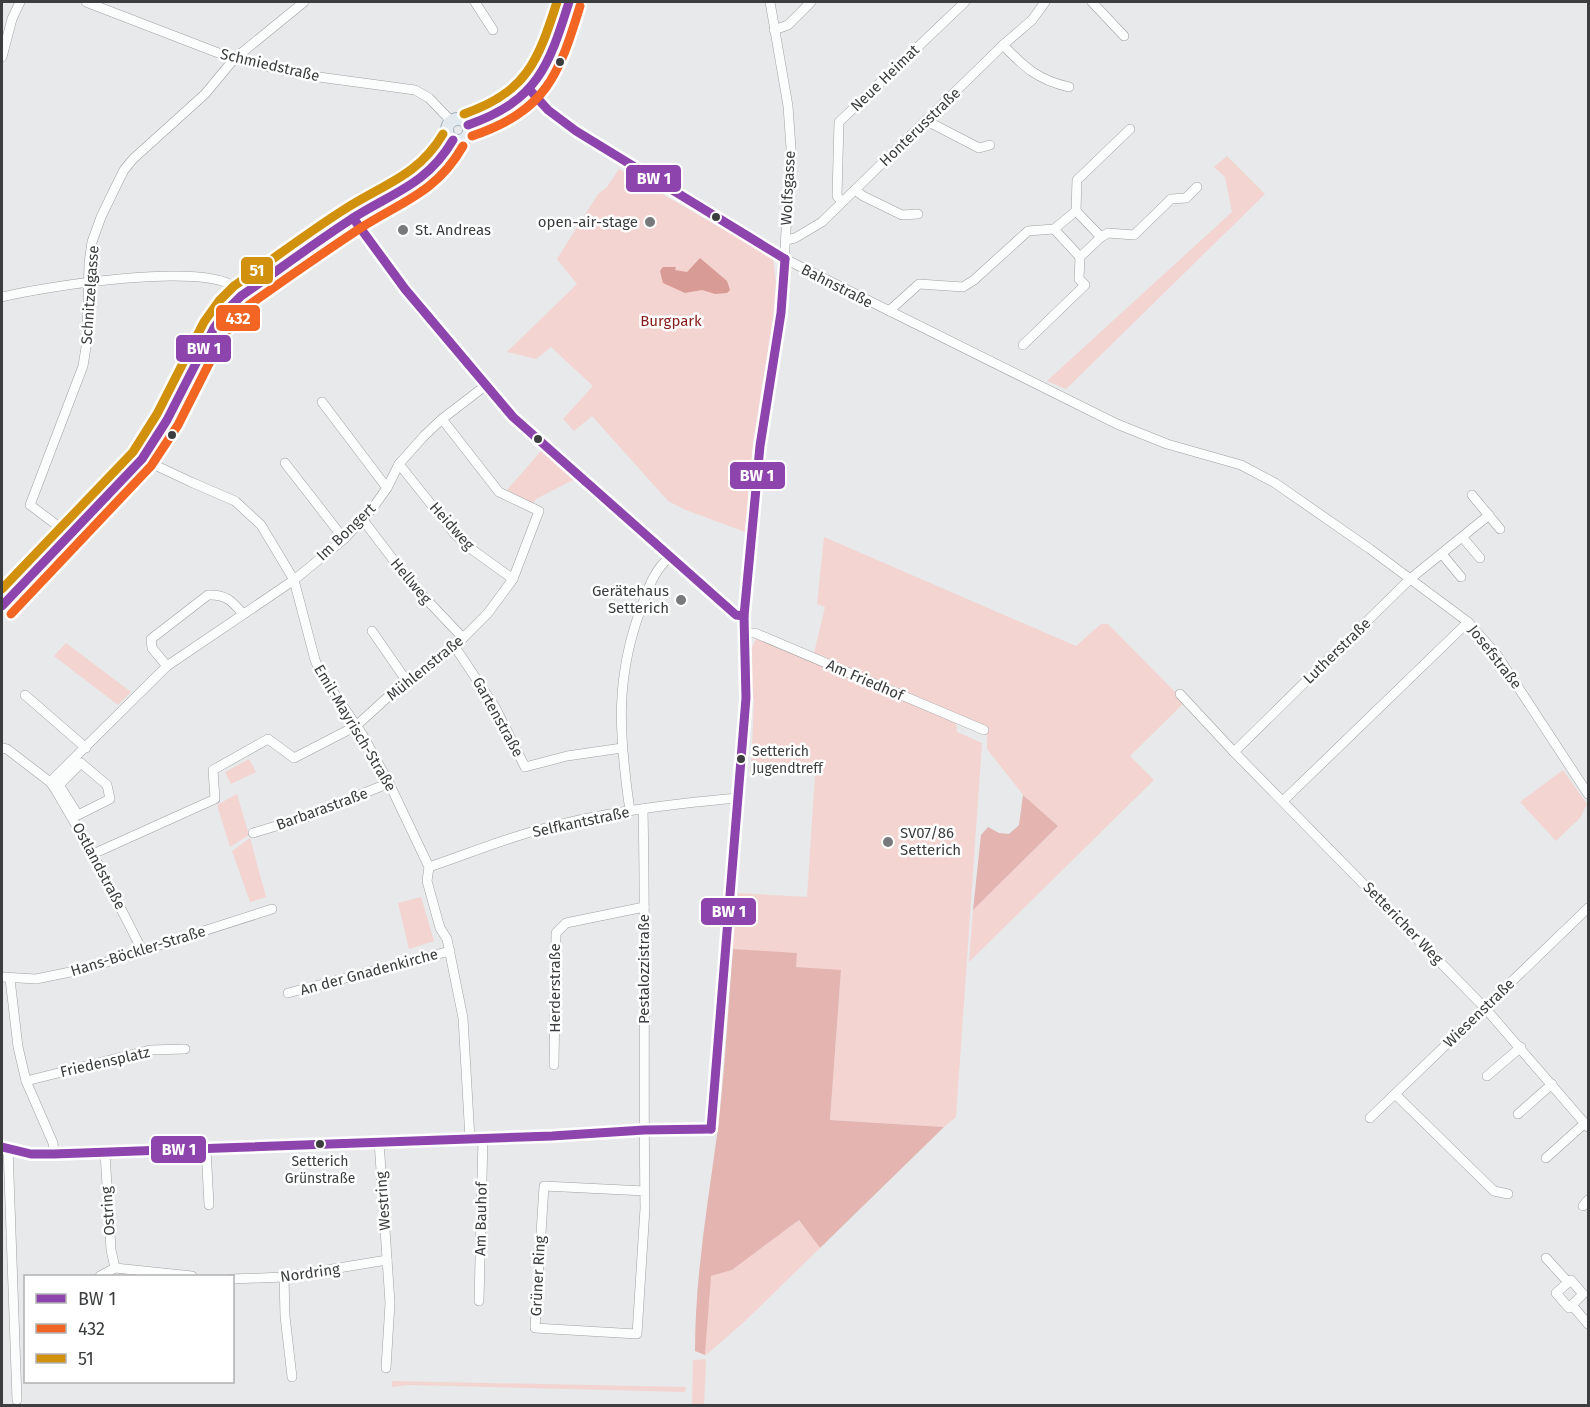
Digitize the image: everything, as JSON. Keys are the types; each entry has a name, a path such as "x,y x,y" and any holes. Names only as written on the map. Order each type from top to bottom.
{"main road":[{"path":"468,125 489,119 529,89 551,57 569,2"},
{"path":"459,119 468,125 469,132 466,139 460,142 453,140 447,131 451,121 459,119"},
{"path":"2,606 142,459 167,420 214,328 228,309 241,296 353,218 413,186 443,159 453,140"}],"street":[{"path":"2,57 12,19 20,2"},
{"name":"Schmiedstraße","path":"86,2 234,59 303,75 415,90 429,98 451,121"},
{"name":"Schnitzelgasse","path":"70,535 30,505 83,366 89,316 92,242 101,217 124,170 133,159 205,94 234,59 304,2"},
{"path":"475,2 493,30"},
{"name":"Wolfsgasse","path":"644,1130 711,1129 746,698 744,616 760,446 781,313 791,148 788,106 770,2"},
{"path":"774,30 788,25 811,2"},
{"name":"Neue Heimat","path":"842,202 837,196 838,122 965,2"},
{"name":"Honterusstraße","path":"786,240 795,238 822,222 1003,45 1032,20 1045,2"},
{"path":"1092,2 1124,36"},
{"path":"1003,45 1025,69 1052,83 1069,87"},
{"name":"Bahnstraße","path":"529,89 548,110 576,130 785,259 1141,435 1208,454 1253,471 1275,483 1370,549"},
{"path":"927,121 979,148 990,146"},
{"path":"1101,237 1076,211 1077,180 1130,129"},
{"path":"1023,345 1085,285 1079,279 1080,257 1101,237 1108,233 1134,235 1171,199 1186,198 1197,187"},
{"path":"855,190 902,215 918,214"},
{"path":"889,311 919,284 963,287 974,280 1028,231 1054,229 1076,211"},
{"path":"353,218 405,289 513,417 736,615 744,616"},
{"path":"1054,229 1080,257"},
{"path":"2,297 89,281 158,276 204,278 226,283 236,288 241,296"},
{"name":"Im Bongert","path":"50,782 167,666 294,580 344,538 363,520 387,488 399,464 442,419 485,386"},
{"path":"322,402 387,488"},
{"name":"Mühlenstraße","path":"93,854 215,799 213,770 268,739 294,758 356,726 389,696 455,647 488,613 513,579 539,512 499,492 442,419"},
{"name":"Emil-Mayrisch-Straße","path":"142,459 235,501 261,525 294,580 315,660 321,674 356,726 389,783 429,867 427,881 440,928 447,939 463,1017 470,1138"},
{"path":"285,463 344,538"},
{"name":"Heidweg","path":"399,464 454,533 470,548 513,579"},
{"path":"1473,495 1500,529"},
{"name":"Lutherstraße","path":"1234,752 1410,579 1489,515"},
{"name":"Hellweg","path":"363,520 411,583 464,638"},
{"path":"1463,537 1480,558"},
{"name":"Josefstraße","path":"1370,549 1468,622 1497,655 1588,794"},
{"path":"1442,554 1461,577"},
{"path":"630,811 622,748 621,691 631,638 650,584 660,565 670,557"},
{"path":"167,666 152,648 151,639 208,595 219,595 231,599 243,614"},
{"path":"1283,801 1468,622"},
{"path":"372,631 408,683"},
{"name":"Am Friedhof","path":"745,633 755,633 984,730"},
{"name":"Gartenstraße","path":"455,647 495,707 525,767 567,756 622,748"},
{"name":"Settericher Weg","path":"1180,694 1485,1008 1587,1125 1546,1158"},
{"path":"25,695 86,748"},
{"path":"2,748 7,749 50,782"},
{"path":"81,764 107,785 110,799 78,815 59,785 81,764"},
{"name":"Ostlandstraße","path":"50,782 93,854 143,952"},
{"name":"Barbarastraße","path":"253,833 306,818 389,783"},
{"name":"Selfkantstraße","path":"429,867 536,830 630,811 738,798"},
{"name":"Pestalozzistraße","path":"643,809 644,1130"},
{"name":"Herderstraße","path":"554,1065 554,938 556,933 566,923 644,907"},
{"name":"Wiesenstraße","path":"1370,1118 1588,908"},
{"name":"Hans-Böckler-Straße","path":"6,978 36,979 86,969 272,909"},
{"name":"An der Gnadenkirche","path":"288,993 450,951"},
{"path":"6,978 26,1081 53,1143 54,1154"},
{"path":"1487,1076 1521,1047"},
{"name":"Friedensplatz","path":"26,1081 150,1050 185,1049"},
{"path":"1518,1114 1552,1084"},
{"path":"1395,1094 1494,1191 1508,1194"},
{"path":"17,1400 5,1148 31,1154 105,1153 552,1136 644,1130"},
{"name":"Grüner Ring","path":"644,1130 645,1191 637,1334 535,1328 544,1186 645,1191"},
{"name":"Am Bauhof","path":"479,1301 483,1138"},
{"name":"Westring","path":"379,1141 390,1303 386,1368"},
{"path":"206,1148 209,1205"},
{"name":"Ostring","path":"105,1153 111,1250 115,1268"},
{"path":"1546,1258 1568,1282"},
{"name":"Nordring","path":"234,1279 284,1277 387,1260"},
{"path":"102,1275 115,1268 176,1275"},
{"path":"284,1277 285,1316 292,1377"},
{"path":"1571,1280 1583,1294 1569,1308 1556,1293 1568,1282 1571,1280"},
{"path":"1572,1305 1588,1324"}],"green space":[{"path":"1227,156 1265,194 1066,389 1047,381 1232,212 1225,177 1214,167"},
{"name":"Burgpark","path":"619,169 773,258 776,282 773,320 753,443 745,532 668,501 592,416 574,431 563,419 593,386 551,347 536,359 507,352 577,284 557,259 598,194 607,187"},
{"path":"542,450 573,480 536,499 533,504 507,490"},
{"path":"824,537 1076,646 1101,624 1108,624 1185,702 1130,756 1154,780 969,962 973,910 1058,826 1023,795 987,749 987,728 814,653 825,607 817,604"},
{"path":"757,637 956,722 957,732 982,743 956,1117 944,1127 830,1120 841,971 795,967 797,954 733,949 738,893 807,897 815,775 751,770 754,699 749,688 751,649"},
{"path":"66,643 131,692 118,705 54,656"},
{"path":"249,759 256,772 231,784 225,772"},
{"path":"1563,770 1587,804 1580,818 1556,841 1520,802"},
{"path":"237,794 249,835 230,847 217,805"},
{"path":"250,838 266,897 250,902 232,851"},
{"path":"421,897 434,941 409,949 398,903"},
{"path":"799,1220 820,1248 744,1322 705,1356 710,1276 732,1270"},
{"path":"706,1359 704,1405 692,1405 693,1360"},
{"path":"392,1381 686,1387 685,1392 409,1385 392,1387"}],"shaded area":[{"path":"700,258 727,281 730,290 727,293 715,294 702,290 685,293 663,283 660,271 663,267 676,267 675,270 687,272"},
{"path":"1023,795 1058,826 973,910 981,835 988,827 999,833 1009,834 1019,825"},
{"path":"733,949 797,953 796,967 841,970 830,1120 944,1127 820,1248 799,1220 732,1270 711,1276 705,1355 695,1351 697,1295 725,1061"}],"transit line":[{"name":"51","path":"464,114 502,96 527,72 536,58 557,2"},
{"path":"468,125 510,105 537,78 554,45 569,2"},
{"name":"432","path":"472,136 517,115 546,88 565,52 580,6"},
{"path":"529,89 548,110 576,131 785,259"},
{"name":"51","path":"2,589 133,452 157,414 204,322 219,301 234,286 317,228 411,170 423,160 443,134"},
{"path":"2,606 142,459 167,420 214,328 228,309 241,296 322,238 419,178 443,156 453,140"},
{"name":"432","path":"11,614 151,466 178,425 224,334 249,305 356,231 428,187 441,176 463,146"},
{"path":"353,218 405,289 513,417 736,615 744,616"},
{"path":"711,1129 746,698 744,616 760,446 781,313 785,259"},
{"path":"2,1147 31,1154 54,1154 711,1129"}],"place":[{"name":"open-air-stage","path":"650,222"},
{"name":"St. Andreas","path":"403,230"},
{"name":"Gerätehaus Setterich","path":"681,600"},
{"name":"Setterich Jugendtreff","path":"741,759"},
{"name":"SV07/86 Setterich","path":"888,842"},
{"name":"Setterich Grünstraße","path":"320,1144"}]}
